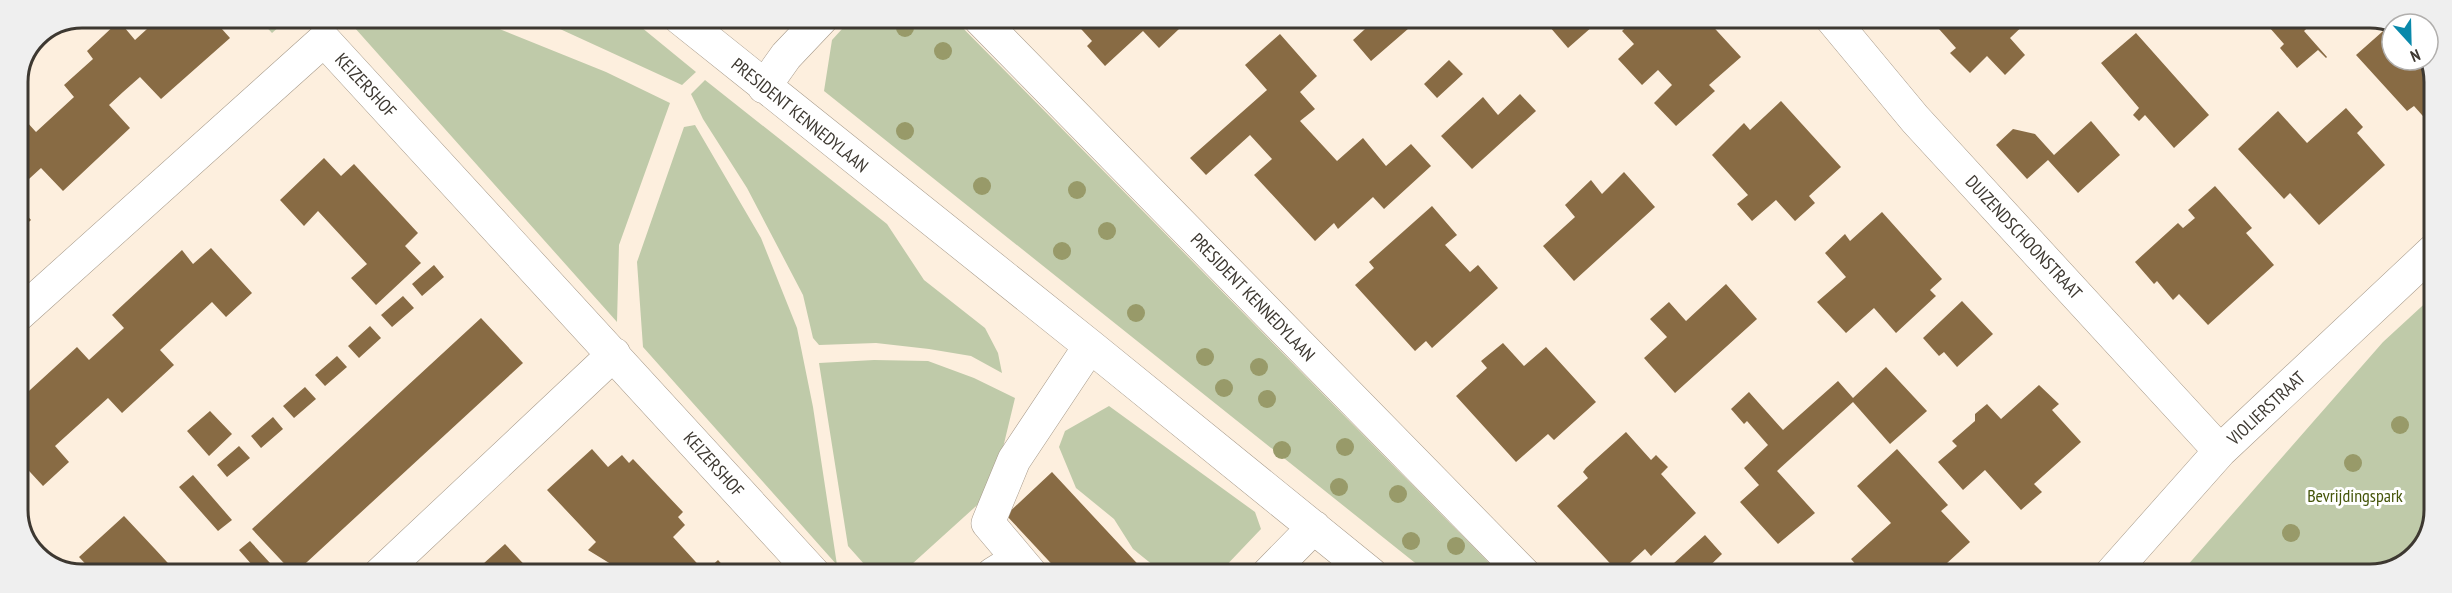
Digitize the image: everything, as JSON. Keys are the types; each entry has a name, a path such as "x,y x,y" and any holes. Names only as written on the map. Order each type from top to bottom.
{"street":[{"name":"PRESIDENT KENNEDYLAAN","path":"692,28 1359,564"},
{"path":"764,87 786,56 813,28"},
{"name":"PRESIDENT KENNEDYLAAN","path":"990,28 1516,564"},
{"name":"DUIZENDSCHOONSTRAAT","path":"1839,28 1915,119 2220,451"},
{"name":"KEIZERSHOF","path":"29,306 324,40 805,564"},
{"name":"VIOLIERSTRAAT","path":"2120,564 2220,451 2423,260"},
{"path":"1011,564 988,523 1014,460 1090,346"},
{"path":"391,564 614,354"},
{"path":"1278,564 1314,527"}],"green space":[{"path":"267,28 278,28 272,33"},
{"path":"355,28 497,28 606,72 670,103 619,245 617,322"},
{"path":"558,28 642,28 696,72 682,85"},
{"path":"843,28 963,28 1490,564 1416,564 824,91 832,40"},
{"path":"705,80 887,224 924,280 985,328 998,353 1002,373 971,356 929,349 876,343 819,345 813,338 803,295 747,188 703,119 691,94"},
{"path":"695,125 761,238 797,328 813,407 837,564 643,347 637,262 684,127"},
{"name":"Bevrijdingspark","path":"2424,305 2424,511 2419,531 2410,546 2387,562 2370,564 2189,564 2383,342"},
{"path":"874,360 928,361 974,378 1015,398 1001,456 985,498 912,564 864,564 848,546 819,363"},
{"path":"1109,406 1255,512 1261,529 1228,564 1152,564 1133,549 1114,519 1076,488 1059,447 1065,431"}],"building":[{"path":"112,28 125,28 135,40 148,28 221,28 230,38 161,99 140,77 123,92 109,105 130,128 63,191 41,168 28,180 28,123 36,132 74,97 64,85 93,59 87,51"},
{"path":"1080,28 1179,29 1159,48 1143,31 1105,66 1087,46 1092,41"},
{"path":"1366,28 1409,28 1371,61 1353,40"},
{"path":"1551,28 1591,28 1568,48"},
{"path":"1625,28 1714,28 1741,57 1709,85 1715,91 1676,126 1654,103 1672,85 1658,70 1642,85 1618,59 1634,44 1622,31"},
{"path":"1938,28 2021,28 2010,38 2025,55 2005,75 1987,56 1970,73 1950,53 1956,48"},
{"path":"2270,28 2307,28 2304,31 2327,57 2318,50 2297,68 2280,48 2284,44"},
{"path":"2136,33 2209,115 2174,148 2145,115 2139,121 2133,115 2139,108 2101,63"},
{"path":"1280,34 1317,76 1300,92 1315,109 1300,121 1337,161 1363,138 1386,166 1411,144 1431,166 1384,209 1373,197 1338,229 1334,223 1315,241 1254,175 1272,159 1250,135 1206,175 1190,158 1267,90 1245,65"},
{"path":"2380,34 2380,72 2422,72 2423,116 2414,106 2407,111 2356,55"},
{"path":"1449,60 1463,74 1437,98 1424,84"},
{"path":"1520,94 1536,111 1472,169 1441,136 1483,97 1498,115"},
{"path":"1781,101 1841,167 1809,196 1815,203 1795,221 1776,200 1752,221 1737,204 1748,195 1712,155 1744,123 1750,130"},
{"path":"2346,108 2363,127 2357,133 2385,165 2319,225 2290,193 2284,199 2238,149 2278,111 2307,143"},
{"path":"2091,121 2120,155 2078,193 2048,160 2027,179 1996,145 2013,129 2035,134 2054,155"},
{"path":"324,158 341,176 354,164 418,233 405,246 421,263 376,305 351,278 367,264 318,211 304,226 280,200"},
{"path":"1624,172 1655,207 1574,281 1543,246 1575,217 1565,205 1591,180 1602,194"},
{"path":"2215,186 2252,228 2246,233 2274,265 2208,325 2179,294 2173,300 2157,281 2154,284 2135,262 2178,223 2183,228 2195,218 2188,210"},
{"path":"1432,206 1457,235 1445,245 1470,272 1478,265 1498,288 1432,348 1426,341 1415,351 1355,285 1374,268 1369,262"},
{"path":"1882,212 1942,279 1930,290 1936,296 1896,333 1874,308 1846,333 1817,302 1846,277 1825,253 1845,234 1850,241"},
{"path":"211,248 252,293 226,317 212,302 160,350 174,365 122,413 108,398 55,446 69,462 43,486 29,471 29,391 77,347 89,360 124,328 112,315 182,250 193,264"},
{"path":"434,265 444,277 422,296 412,284"},
{"path":"1726,284 1757,319 1675,393 1644,358 1667,337 1650,319 1669,302 1686,321"},
{"path":"403,296 414,308 392,327 381,315"},
{"path":"1962,301 1993,334 1957,367 1944,352 1939,356 1923,338"},
{"path":"481,318 523,363 305,564 285,564 252,529"},
{"path":"370,326 381,338 359,358 348,346"},
{"path":"1503,343 1524,366 1546,347 1596,402 1554,440 1548,434 1516,462 1456,396 1487,368 1481,361"},
{"path":"337,356 347,367 325,386 315,375"},
{"path":"1886,367 1927,411 1890,444 1853,402 1777,471 1815,513 1778,544 1740,502 1759,485 1744,468 1768,445 1747,421 1744,424 1731,409 1749,392 1783,430 1838,381 1853,398"},
{"path":"2039,385 2059,404 2052,410 2081,442 2034,484 2042,492 2021,510 1985,470 1963,490 1938,462 1957,446 1952,441 1975,421 1975,414 1987,404 2001,419"},
{"path":"305,387 316,399 294,418 283,406"},
{"path":"210,411 232,434 209,456 187,431"},
{"path":"273,417 283,429 261,448 251,436"},
{"path":"1626,432 1651,460 1656,455 1668,467 1661,474 1696,513 1651,556 1645,549 1629,564 1611,564 1557,506 1588,478 1583,472"},
{"path":"239,446 250,458 227,477 217,465"},
{"path":"592,449 608,467 622,455 629,463 633,459 683,512 678,517 685,525 673,537 698,564 611,564 588,550 596,542 547,490"},
{"path":"1897,449 1948,505 1941,511 1970,542 1946,564 1855,564 1851,559 1891,523 1857,486"},
{"path":"1052,472 1138,564 1052,564 1006,515"},
{"path":"193,475 232,520 218,531 179,487"},
{"path":"124,516 169,564 86,564 79,557"},
{"path":"1705,535 1722,554 1712,564 1673,564"},
{"path":"250,541 271,564 251,564 239,550"},
{"path":"505,544 524,564 483,564"}]}
